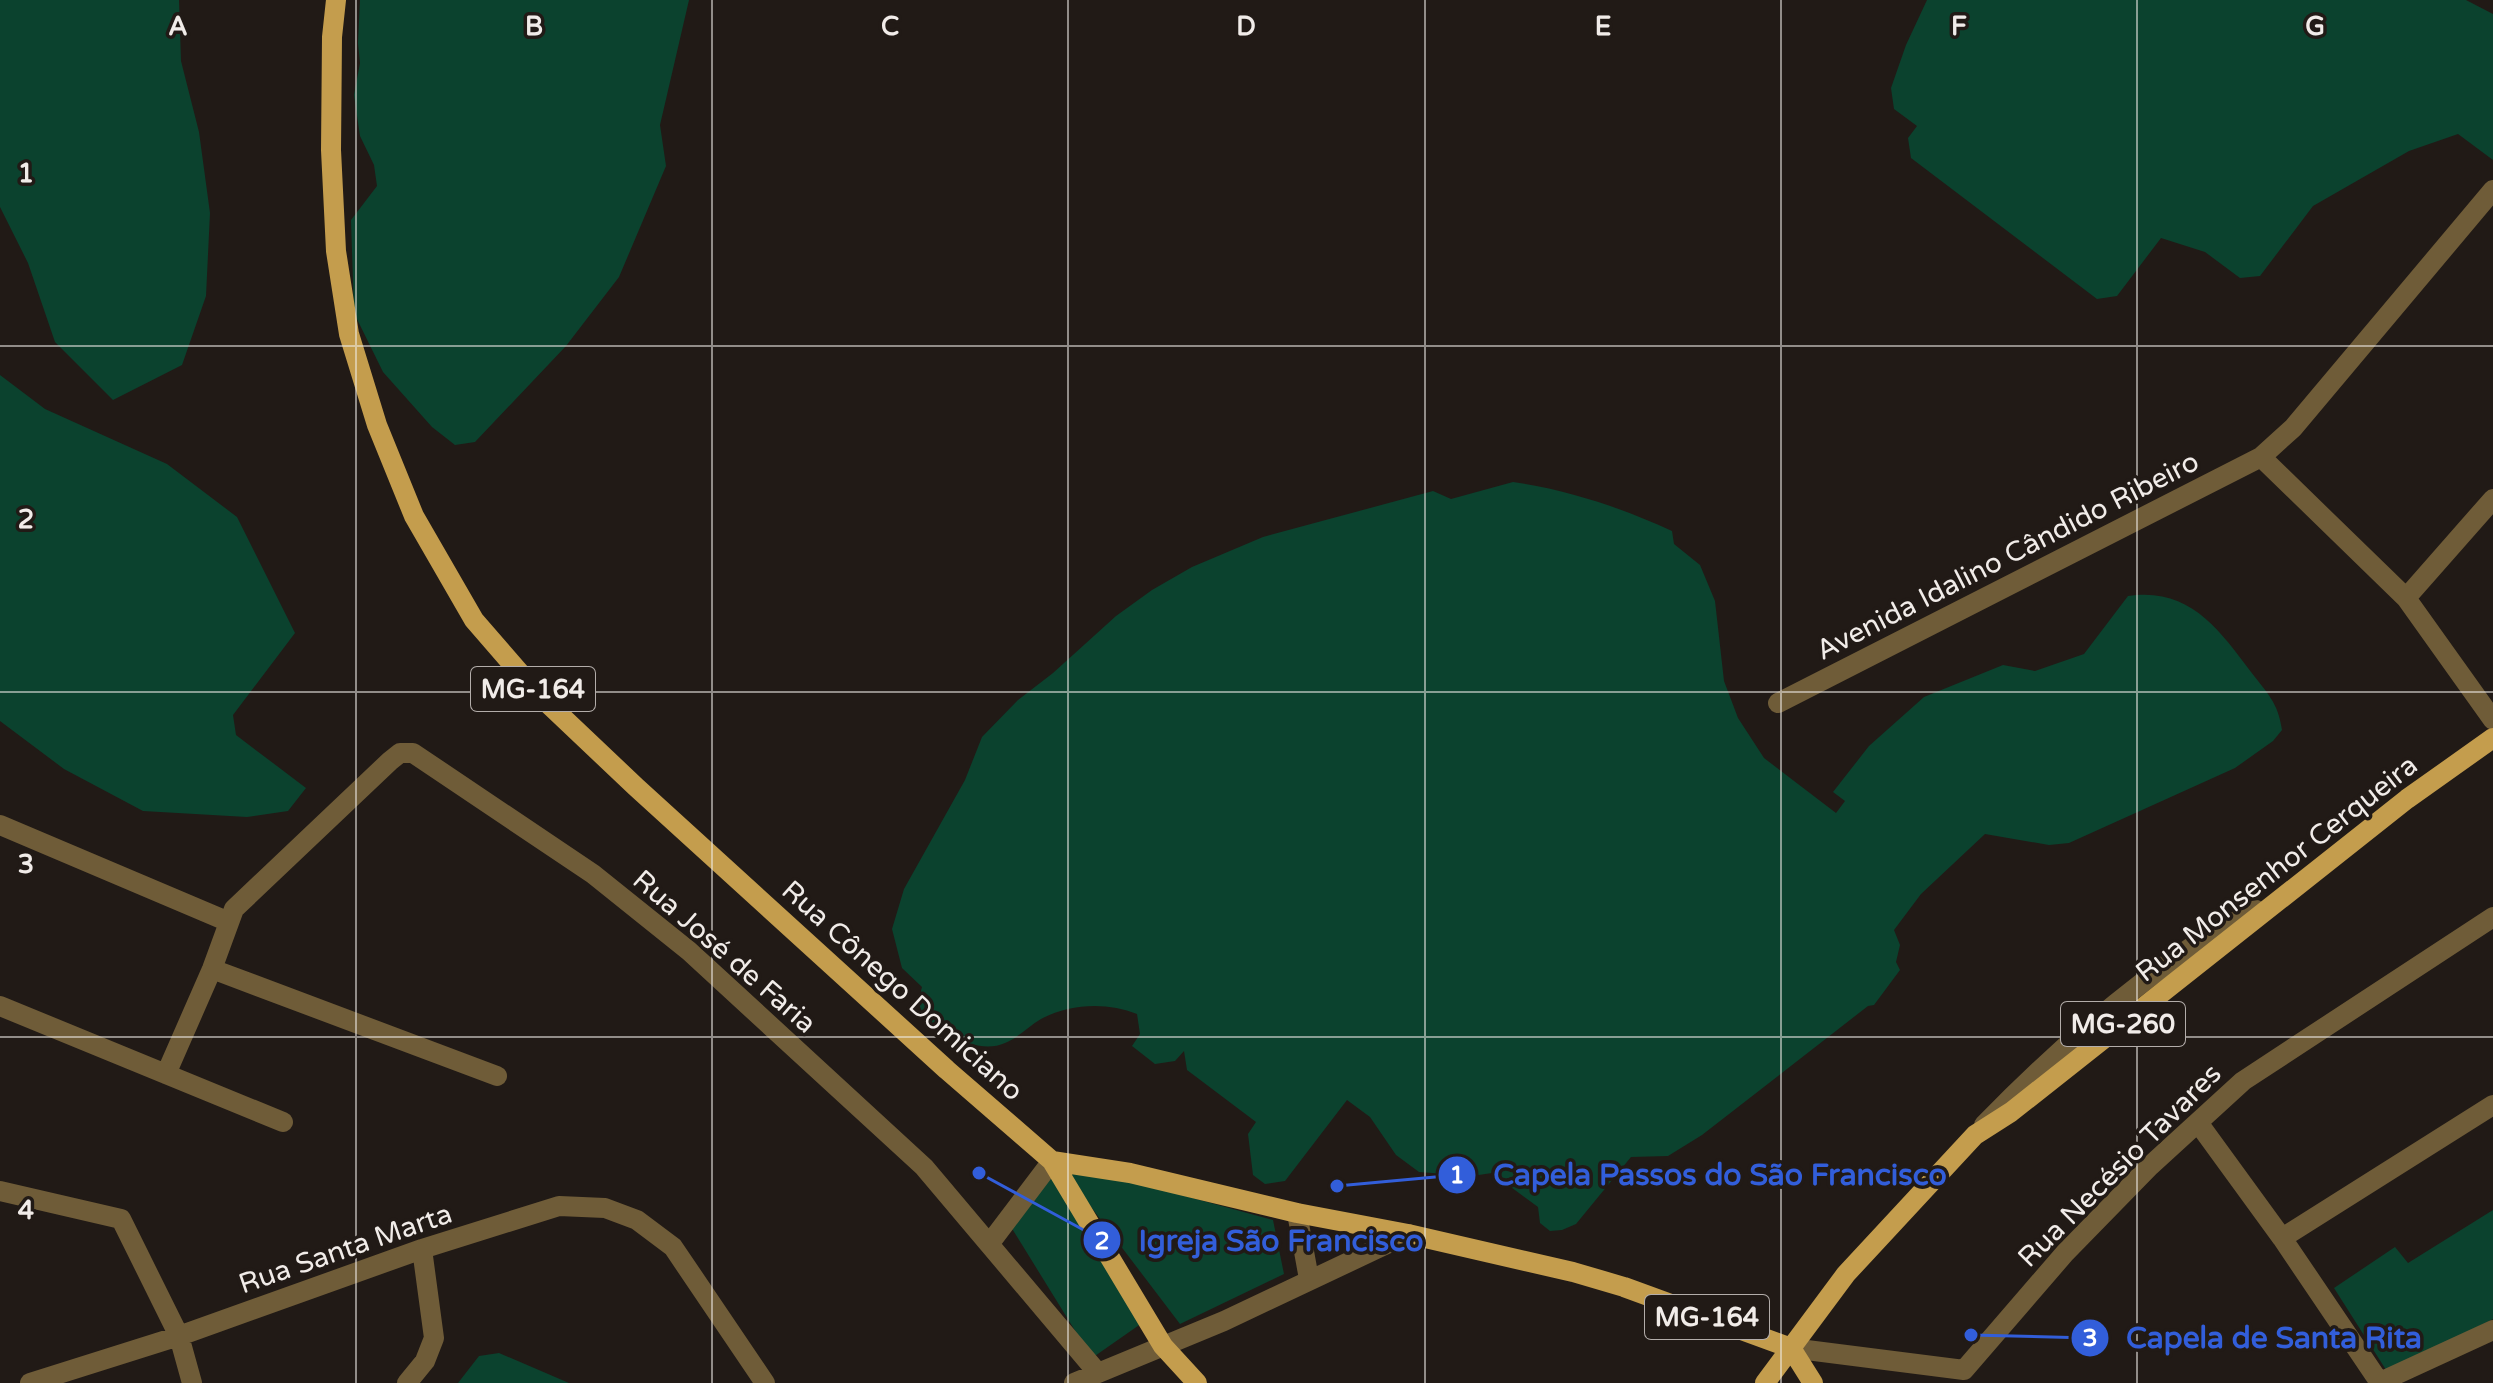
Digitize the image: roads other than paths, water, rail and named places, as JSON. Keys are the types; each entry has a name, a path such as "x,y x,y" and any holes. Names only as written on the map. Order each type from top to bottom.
{"main road":[{"name":"Rua Cônego Domiciano","path":"336,0 332,37 331,150 336,251 349,334 377,425 414,516 474,620 540,696 604,757 947,1070 1052,1161"},
{"name":"Rua Monsenhor Cerqueira","path":"1791,1348 1846,1274 1975,1135 2011,1112 2407,799 2493,738"},
{"name":"MG-164","path":"1052,1161 1130,1173 1297,1213 1408,1234 1573,1272 1624,1287 1791,1348 1813,1383"},
{"name":"MG-164","path":"1052,1161 1163,1346 1197,1383"},
{"name":"MG-164","path":"1765,1383 1791,1348"}],"street":[{"name":"Avenida Idalino Cândido Ribeiro","path":"1778,703 2261,457 2293,428 2493,190"},
{"path":"2261,457 2406,598 2493,720"},
{"path":"2406,598 2493,499"},
{"name":"Rua José de Faria","path":"229,922 234,909 390,761 400,753 413,753 593,874 665,932 924,1167 990,1243"},
{"path":"0,825 229,922 166,1074"},
{"name":"Rua Necésio Tavares","path":"1968,1376 2065,1253 2150,1166 2243,1081 2493,917"},
{"path":"212,969 497,1076"},
{"path":"0,1006 283,1122"},
{"path":"2282,1238 2493,1105"},
{"path":"2199,1124 2282,1238 2380,1383 2493,1330"},
{"path":"1052,1161 990,1243 1097,1372"},
{"path":"0,1191 121,1219 179,1336 192,1383"},
{"name":"Rua Santa Marta","path":"30,1383 179,1336 422,1249 559,1206 605,1208 637,1220 673,1247 765,1383"},
{"path":"1297,1213 1309,1279"},
{"path":"1074,1383 1224,1321 1408,1234"},
{"path":"407,1383 425,1361 434,1338 422,1249"},
{"path":"1791,1348 1968,1376"}],"place":[{"name":"Igreja São Francisco","path":"979,1173"},
{"name":"Capela Passos do São Francisco","path":"1337,1186"},
{"name":"Capela de Santa Rita","path":"1971,1335"}]}
